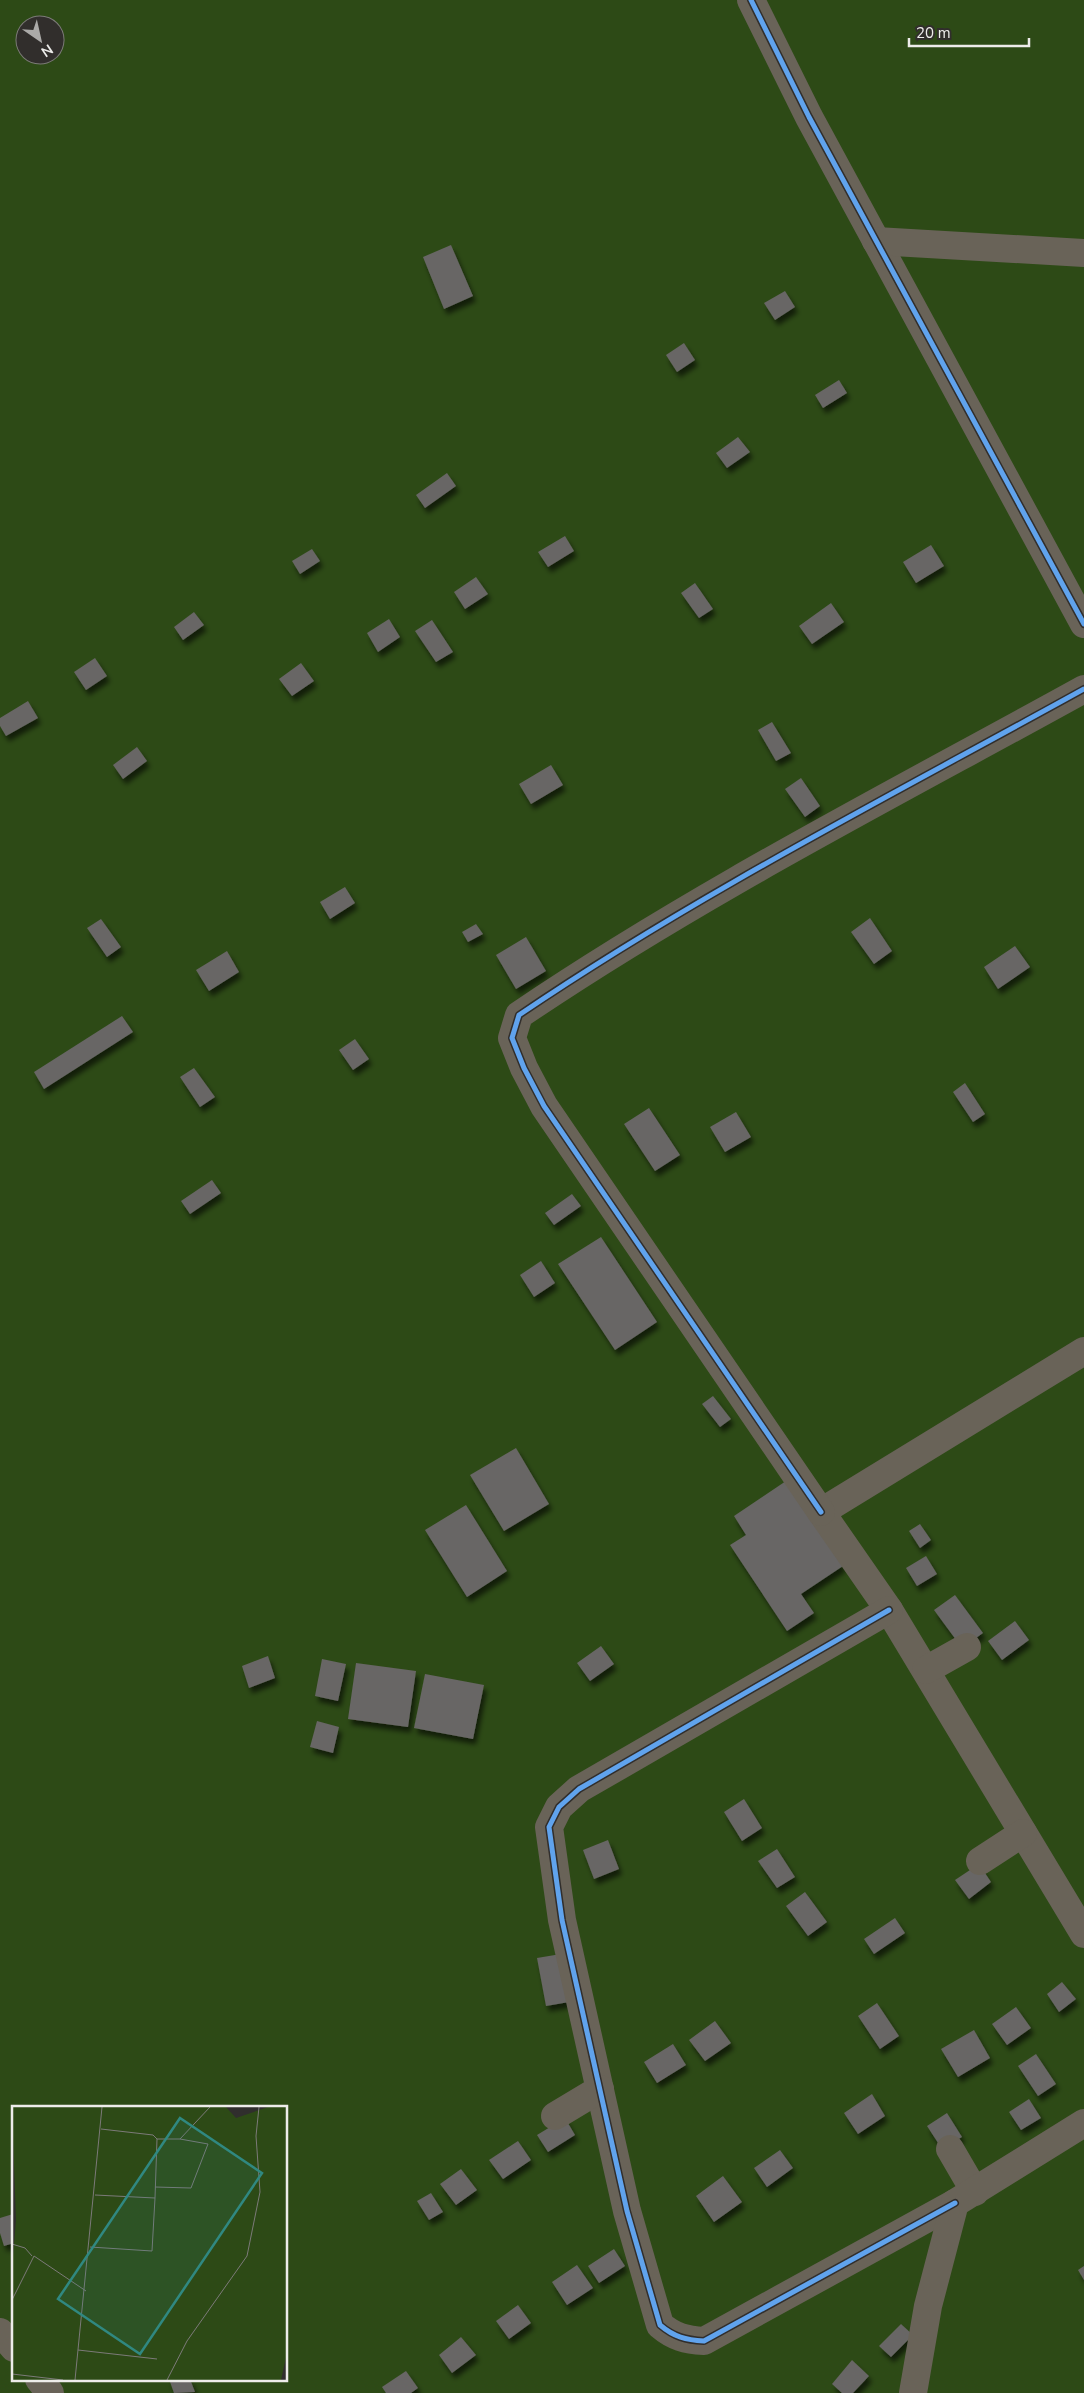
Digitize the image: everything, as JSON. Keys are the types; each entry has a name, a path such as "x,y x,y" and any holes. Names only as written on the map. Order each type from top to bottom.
{"street":[{"path":"751,0 809,118 1084,624"},
{"path":"876,241 1084,254"},
{"path":"1084,689 800,845 645,934 519,1015 512,1038 524,1068 544,1106 889,1610 1084,1934"},
{"path":"821,1512 1084,1351"},
{"path":"889,1610 599,1776 579,1789 558,1807 548,1827 562,1920 627,2211 660,2325 670,2334 685,2340 704,2342 965,2198 1084,2123"},
{"path":"926,1670 967,1647"},
{"path":"980,1861 1023,1833"},
{"path":"555,2116 600,2089"},
{"path":"913,2393 928,2306 965,2198 950,2149"},
{"path":"0,2332 12,2346"},
{"path":"40,2380 50,2393"}],"green space":[{"path":"0,0 1084,0 1084,2393 0,2393"}],"building":[{"path":"451,245 473,296 444,309 423,257"},
{"path":"785,291 795,307 775,320 764,303"},
{"path":"684,343 695,360 677,372 666,355"},
{"path":"839,380 847,393 823,408 815,395"},
{"path":"738,437 750,452 727,468 716,453"},
{"path":"447,473 456,486 425,508 416,495"},
{"path":"565,536 574,551 548,567 538,552"},
{"path":"931,545 944,566 916,583 903,562"},
{"path":"312,549 320,561 300,574 292,561"},
{"path":"476,577 488,594 465,609 454,592"},
{"path":"695,583 713,609 699,618 681,593"},
{"path":"831,603 844,622 812,644 799,626"},
{"path":"194,612 204,625 183,640 174,627"},
{"path":"389,619 400,637 378,652 367,633"},
{"path":"432,620 453,652 436,662 415,631"},
{"path":"95,658 107,676 86,690 74,672"},
{"path":"301,663 314,681 292,696 279,679"},
{"path":"28,701 38,718 6,736 0,726 0,718"},
{"path":"772,722 791,753 776,761 758,730"},
{"path":"137,747 147,761 123,779 113,765"},
{"path":"551,765 563,785 531,804 519,784"},
{"path":"801,778 820,806 805,817 785,789"},
{"path":"345,887 355,903 330,919 320,902"},
{"path":"870,918 892,951 874,964 851,932"},
{"path":"101,919 121,947 107,957 87,928"},
{"path":"476,924 483,934 468,942 462,932"},
{"path":"526,937 546,971 516,989 496,955"},
{"path":"1015,946 1030,967 998,989 984,967"},
{"path":"227,951 239,972 209,991 196,970"},
{"path":"122,1016 133,1032 44,1089 34,1072"},
{"path":"355,1039 369,1059 353,1070 339,1050"},
{"path":"194,1068 215,1097 200,1107 180,1077"},
{"path":"965,1083 985,1114 973,1122 953,1092"},
{"path":"649,1108 680,1155 655,1171 624,1124"},
{"path":"736,1112 751,1137 725,1152 710,1127"},
{"path":"212,1180 221,1193 190,1214 181,1201"},
{"path":"572,1194 581,1206 554,1225 545,1213"},
{"path":"601,1237 657,1322 615,1350 558,1264"},
{"path":"541,1261 555,1283 534,1297 520,1275"},
{"path":"713,1396 731,1419 720,1427 702,1404"},
{"path":"516,1448 549,1504 504,1531 470,1475"},
{"path":"786,1481 843,1566 801,1594 814,1613 787,1631 730,1545 746,1535 734,1516"},
{"path":"466,1505 507,1571 467,1597 425,1530"},
{"path":"920,1524 931,1540 920,1548 909,1531"},
{"path":"926,1556 937,1574 917,1586 906,1568"},
{"path":"955,1595 983,1633 962,1648 934,1610"},
{"path":"1015,1621 1029,1640 1002,1660 988,1641"},
{"path":"601,1646 614,1664 590,1681 577,1663"},
{"path":"268,1656 275,1678 249,1688 242,1666"},
{"path":"322,1659 346,1664 338,1701 315,1696"},
{"path":"356,1663 416,1671 408,1727 348,1719"},
{"path":"425,1674 484,1685 473,1739 414,1728"},
{"path":"317,1721 339,1727 333,1753 310,1747"},
{"path":"744,1799 762,1828 742,1841 724,1812"},
{"path":"608,1840 619,1869 594,1879 583,1850"},
{"path":"777,1849 795,1877 777,1888 758,1861"},
{"path":"979,1864 991,1882 969,1899 955,1880"},
{"path":"805,1892 827,1922 808,1936 786,1906"},
{"path":"895,1918 905,1933 874,1954 864,1939"},
{"path":"567,1953 575,2001 546,2006 537,1958"},
{"path":"1062,1982 1076,1999 1059,2012 1047,1994"},
{"path":"877,2003 899,2036 880,2049 858,2016"},
{"path":"1016,2007 1031,2028 1007,2045 992,2024"},
{"path":"715,2021 731,2043 705,2061 689,2040"},
{"path":"974,2030 990,2058 958,2077 941,2049"},
{"path":"673,2044 686,2065 657,2083 644,2062"},
{"path":"1036,2054 1056,2084 1038,2096 1018,2066"},
{"path":"872,2094 885,2116 858,2134 844,2113"},
{"path":"1029,2099 1041,2118 1021,2130 1009,2112"},
{"path":"947,2113 962,2137 942,2149 927,2126"},
{"path":"565,2118 575,2135 548,2152 537,2135"},
{"path":"518,2141 531,2160 503,2179 489,2160"},
{"path":"780,2150 793,2168 767,2187 754,2168"},
{"path":"461,2169 477,2190 456,2205 440,2184"},
{"path":"723,2176 742,2202 714,2222 696,2196"},
{"path":"431,2193 443,2212 429,2220 417,2201"},
{"path":"12,2214 12,2244 4,2246 0,2233 0,2218"},
{"path":"614,2249 625,2266 599,2283 588,2266"},
{"path":"577,2265 593,2288 567,2305 552,2282"},
{"path":"1084,2266 1084,2280 1078,2270"},
{"path":"518,2305 531,2323 509,2339 496,2321"},
{"path":"901,2324 913,2335 891,2357 879,2346"},
{"path":"461,2337 476,2355 452,2373 439,2355"},
{"path":"852,2360 869,2376 853,2393 842,2393 832,2384"},
{"path":"406,2371 418,2388 411,2393 386,2393 382,2387"},
{"path":"169,2380 190,2380 195,2392 174,2393"}],"cycle path":[{"path":"751,0 809,117 1084,624"},
{"path":"821,1512 544,1106 524,1068 512,1038 519,1015 656,927 727,886 1084,689"},
{"path":"889,1610 579,1789 559,1807 549,1827 562,1920 627,2211 660,2325 680,2337 704,2341 955,2203"}]}
